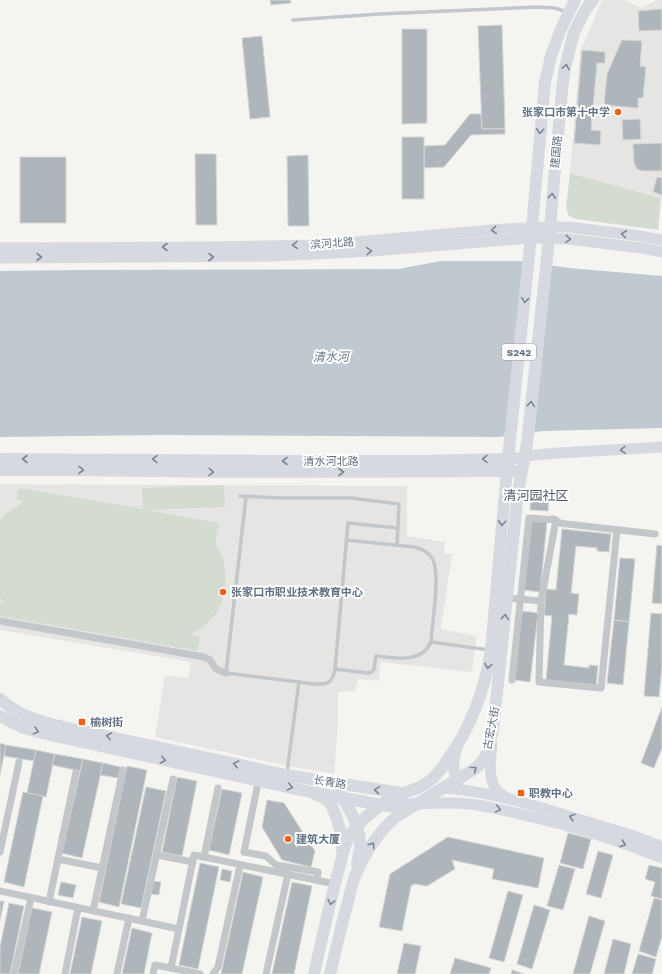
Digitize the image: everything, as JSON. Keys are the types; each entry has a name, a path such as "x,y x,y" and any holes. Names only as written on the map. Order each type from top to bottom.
{"main road":[{"name":"建国路","path":"510,443 532,233 545,82 551,56 560,32 576,0"},
{"name":"建国路","path":"527,443 565,68 574,32 592,0"},
{"name":"滨河北路","path":"0,248 320,245 549,233 577,228 662,240"},
{"name":"滨河北路","path":"0,258 274,256 372,251 532,233"},
{"name":"滨河北路","path":"549,233 568,239 662,252"},
{"name":"古宏大街","path":"314,974 341,861 351,834 386,801 428,783 437,775 454,752 479,701 486,677 491,650 510,443"},
{"name":"古宏大街","path":"330,974 340,930 355,877 364,857 387,824 397,816 444,788 457,785 483,761 488,750 493,730 516,514 527,443"},
{"name":"清水河北路","path":"0,470 234,472 508,465 524,456 662,447"},
{"name":"清水河北路","path":"0,459 323,461 421,460 508,465 522,471"},
{"name":"长青路","path":"0,699 5,704 25,716 55,725 260,775 310,792 388,806 458,803 513,812 559,823 640,849 660,849"},
{"name":"长青路","path":"0,716 22,727 46,734 260,775 286,775 402,794 444,788"},
{"path":"493,730 491,757 492,782 502,796 516,801"},
{"path":"460,741 455,754 453,772 460,795 470,805"},
{"path":"320,781 340,792 353,815 359,834 360,848 355,877"},
{"name":"长青路","path":"457,785 474,792 516,801 627,834 660,849"},
{"path":"310,792 324,798 331,804 342,837 341,861"}],"street":[{"path":"516,514 548,516 560,523 655,534"},
{"path":"512,680 529,518 556,520"},
{"path":"556,520 541,601 539,682 601,688 616,530"},
{"path":"507,598 541,601"},
{"path":"0,620 204,657 210,660 216,669 226,673"},
{"path":"0,852 19,762"},
{"path":"93,911 123,770"},
{"path":"49,902 76,772"},
{"path":"260,775 244,852 266,856 276,864 318,872 317,880"},
{"path":"142,921 173,779"},
{"path":"204,857 218,788"},
{"path":"157,855 193,862"},
{"path":"171,968 194,855 335,884"},
{"path":"58,859 102,868"},
{"path":"213,974 218,967 240,865"},
{"path":"266,974 288,874"},
{"path":"0,891 179,929"},
{"path":"14,974 31,898"},
{"path":"65,974 78,908"},
{"path":"117,974 129,918"},
{"path":"153,974 155,964 200,974"}],"lane":[{"path":"293,20 379,14 538,7 555,8 569,13"},
{"path":"240,496 280,498 351,498 399,504 397,545"},
{"path":"246,497 226,673 323,685 327,684 333,677 335,669 348,523 398,528"},
{"path":"335,669 368,673 372,672 374,669 376,656 403,658 420,655 425,651 430,642 437,578 436,567 432,558 427,552 421,549 346,540"},
{"path":"430,642 491,650"},
{"path":"286,775 299,682"}],"shaded area":[{"name":"张家口市第十中学","path":"602,0 625,0 641,8 657,0 662,0 662,198 570,173 580,52"},
{"path":"570,173 661,198 658,230 576,219 569,216 566,208"},
{"name":"张家口市职业技术教育中心","path":"0,484 407,486 407,536 445,542 444,553 452,554 441,629 477,636 472,672 380,662 379,681 358,679 355,691 338,692 338,724 334,774 288,766 155,737 165,675 188,678 191,662 0,630"},
{"path":"224,485 225,507 146,510 219,523 216,544 223,558 225,570 224,593 222,603 217,612 202,628 191,634 200,637 198,651 0,616 0,603 4,603 0,598 0,521 5,514 23,502 16,499 19,488 143,509 142,488"}],"water":[{"name":"清水河","path":"441,261 519,261 569,268 662,276 662,428 543,431 499,437 161,435 0,437 0,271 398,269"}],"pier":[{"path":"524,261 552,263 534,434 506,438"}],"building":[{"path":"270,0 290,0 291,3 271,5"},
{"path":"662,9 662,30 639,31 638,11"},
{"path":"502,25 505,129 482,129 478,26"},
{"path":"402,29 427,29 427,123 402,124"},
{"path":"262,36 270,117 250,119 242,38"},
{"path":"622,40 642,41 640,66 646,67 643,98 638,98 638,108 604,105 607,74"},
{"path":"582,50 605,52 605,63 597,63 591,130 601,131 600,145 574,143"},
{"path":"470,114 481,114 482,129 505,129 505,134 471,135 444,167 424,168 424,146 445,145"},
{"path":"640,119 641,139 623,140 622,120"},
{"path":"402,137 424,137 424,199 402,199"},
{"path":"662,143 662,171 643,171 637,169 634,163 633,144"},
{"path":"195,154 216,154 217,225 196,225"},
{"path":"308,155 309,226 288,226 287,156"},
{"path":"20,157 66,157 66,223 20,223"},
{"path":"657,177 662,178 662,195 653,192"},
{"path":"531,489 549,491 548,511 530,510"},
{"path":"532,520 547,521 540,592 524,590"},
{"path":"562,529 611,534 609,552 597,551 597,548 576,546 571,593 579,594 577,615 569,614 564,665 589,668 589,665 598,666 596,685 546,680 552,616 544,615 546,589 556,590"},
{"path":"657,545 662,546 662,604 652,603"},
{"path":"620,558 635,559 629,622 614,620"},
{"path":"522,611 538,613 530,682 514,680"},
{"path":"651,613 662,614 662,666 659,697 644,696"},
{"path":"614,620 629,622 623,685 607,683"},
{"path":"662,707 662,748 654,768 641,763"},
{"path":"0,743 6,745 0,775"},
{"path":"6,745 36,750 34,761 4,756"},
{"path":"36,750 55,754 46,797 27,793"},
{"path":"55,754 83,759 80,771 52,765"},
{"path":"83,759 103,763 82,858 62,853"},
{"path":"103,763 121,767 118,778 100,775"},
{"path":"127,766 147,770 119,907 99,902"},
{"path":"177,777 197,781 182,856 162,852"},
{"path":"146,787 166,791 141,908 121,904"},
{"path":"222,789 242,793 229,855 209,850"},
{"path":"23,792 43,796 24,887 4,882"},
{"name":"建筑大厦","path":"267,800 284,803 315,851 311,867 282,860 262,827"},
{"path":"568,833 591,839 583,869 560,863"},
{"path":"448,837 544,858 538,888 492,879 494,869 452,860 455,869 427,886 414,884 411,886 402,931 379,927 390,874"},
{"path":"598,851 613,855 601,898 586,894"},
{"path":"200,863 219,867 198,969 179,965"},
{"path":"559,865 575,869 563,910 547,906"},
{"path":"649,865 662,868 662,899 651,896 655,882 645,879"},
{"path":"222,869 232,871 230,882 220,880"},
{"path":"243,872 263,877 242,974 221,974"},
{"path":"153,881 161,882 159,895 151,894"},
{"path":"61,882 76,885 73,898 58,895"},
{"path":"292,882 312,886 294,974 272,974"},
{"path":"508,891 523,895 504,962 489,958"},
{"path":"654,898 662,900 662,936 656,957 639,951"},
{"path":"0,901 4,901 0,921"},
{"path":"9,903 24,906 10,974 0,974 0,947"},
{"path":"534,905 550,910 532,969 517,964"},
{"path":"32,908 52,912 39,974 18,974"},
{"path":"589,916 605,921 590,974 573,974"},
{"path":"82,917 102,921 91,974 70,974"},
{"path":"132,928 152,933 144,974 122,974"},
{"path":"613,939 631,944 624,974 604,974"},
{"path":"404,943 421,946 415,974 397,974"},
{"path":"638,954 656,959 652,974 632,974"},
{"path":"455,958 491,968 489,974 450,974"},
{"path":"512,970 524,974 511,974"}],"place":[{"name":"张家口市第十中学","path":"618,112"},
{"name":"张家口市职业技术教育中心","path":"223,592"},
{"name":"榆树街","path":"82,722"},
{"name":"职教中心","path":"521,793"},
{"name":"建筑大厦","path":"288,839"}],"district":[{"name":"清河园社区","path":"536,495"}]}
